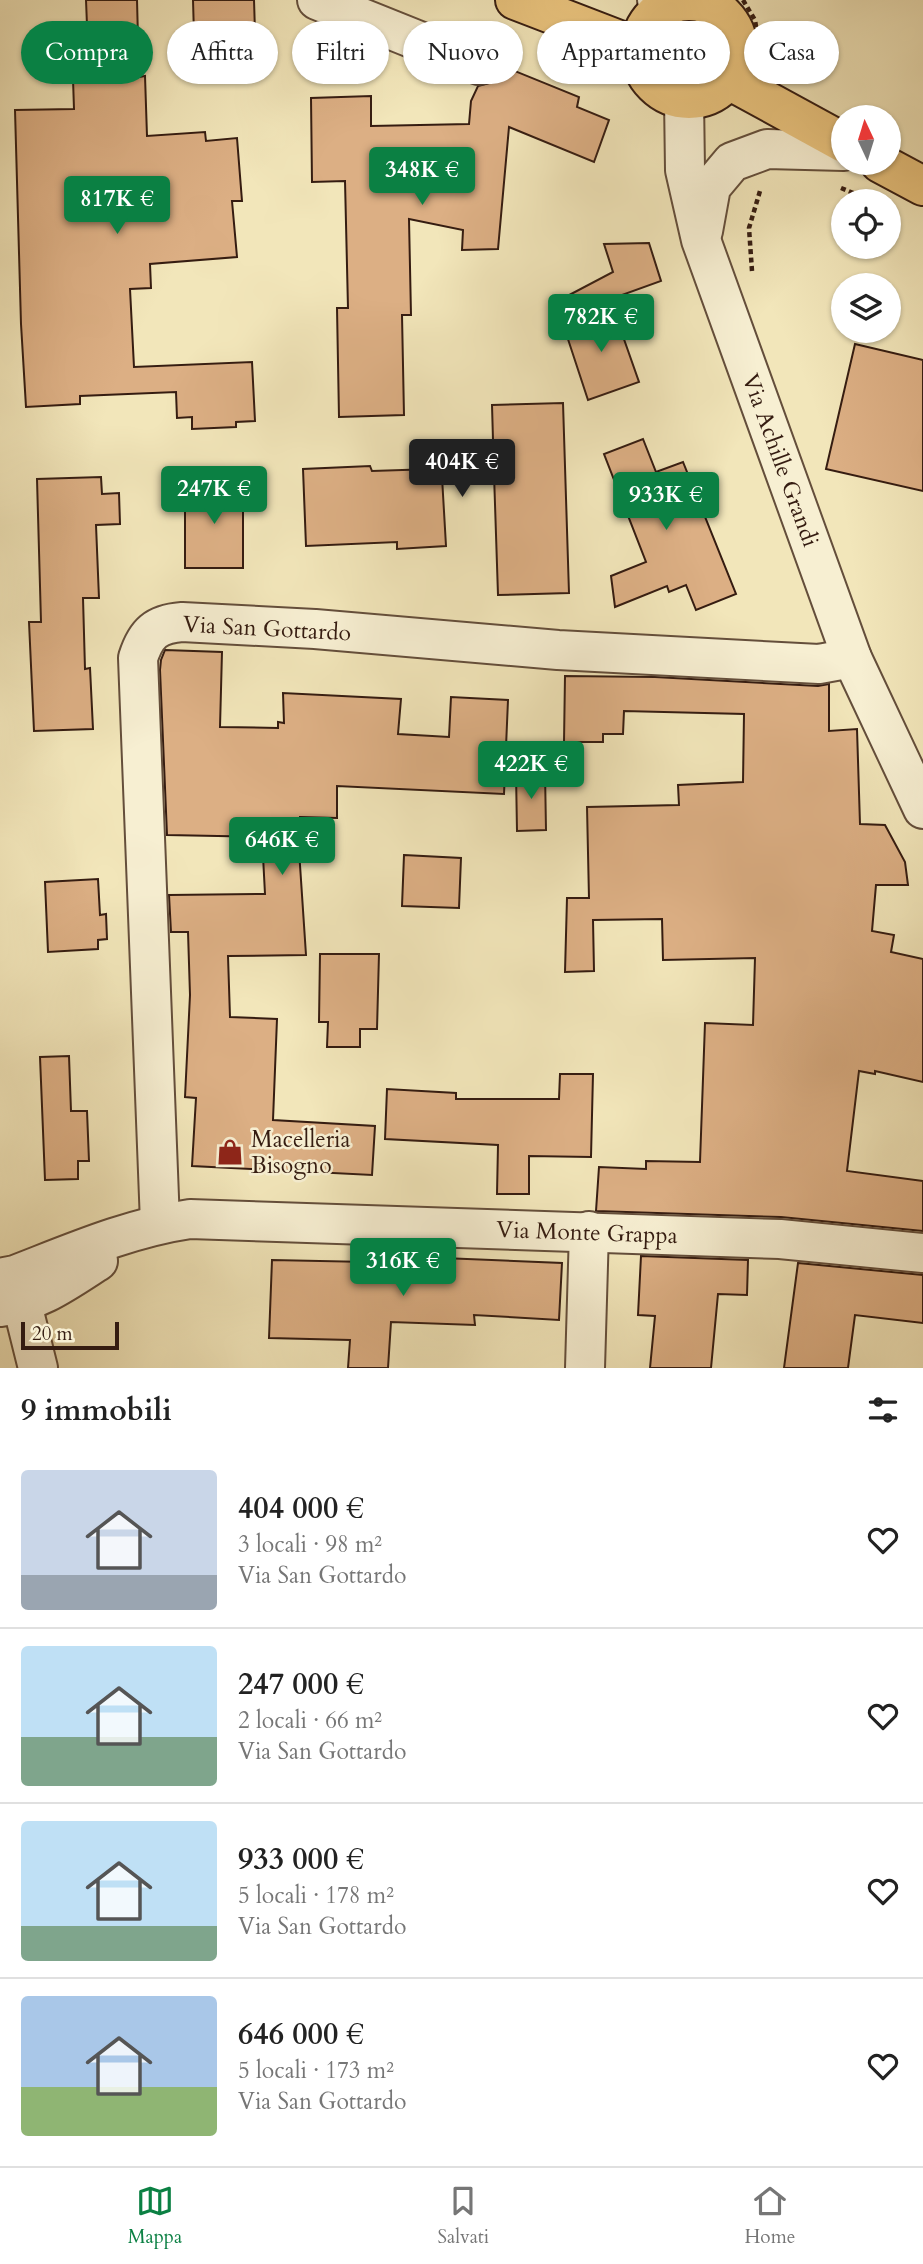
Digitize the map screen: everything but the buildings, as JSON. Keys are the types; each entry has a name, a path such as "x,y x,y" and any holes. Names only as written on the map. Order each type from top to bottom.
{"main road":[{"path":"525,1 574,21"},
{"path":"650,21 661,4 680,2 697,2 713,7 729,21"},
{"path":"730,23 739,48 730,78"},
{"path":"730,81 831,136"},
{"path":"654,84 670,95 684,99 710,95 724,84"},
{"path":"901,174 923,186"}],"street":[{"path":"317,0 403,35"},
{"name":"Via Achille Grandi","path":"684,99 685,170 701,240 852,658 923,808"},
{"path":"701,240 711,187 732,162 767,149 831,166"},
{"name":"Via San Gottardo","path":"143,1228 138,658 143,643 152,632 165,623 182,622 315,629 558,650 819,664 852,658"},
{"name":"Via Monte Grappa","path":"143,1228 190,1219 589,1231 780,1240 923,1253"},
{"path":"38,1368 9,1291 58,1287 143,1228"},
{"path":"585,1368 589,1231"}],"path":[{"path":"847,175 860,189"},
{"path":"752,277 749,228 759,192 770,183"}],"place":[{"name":"Macelleria Bisogno","path":"230,1152"}]}
